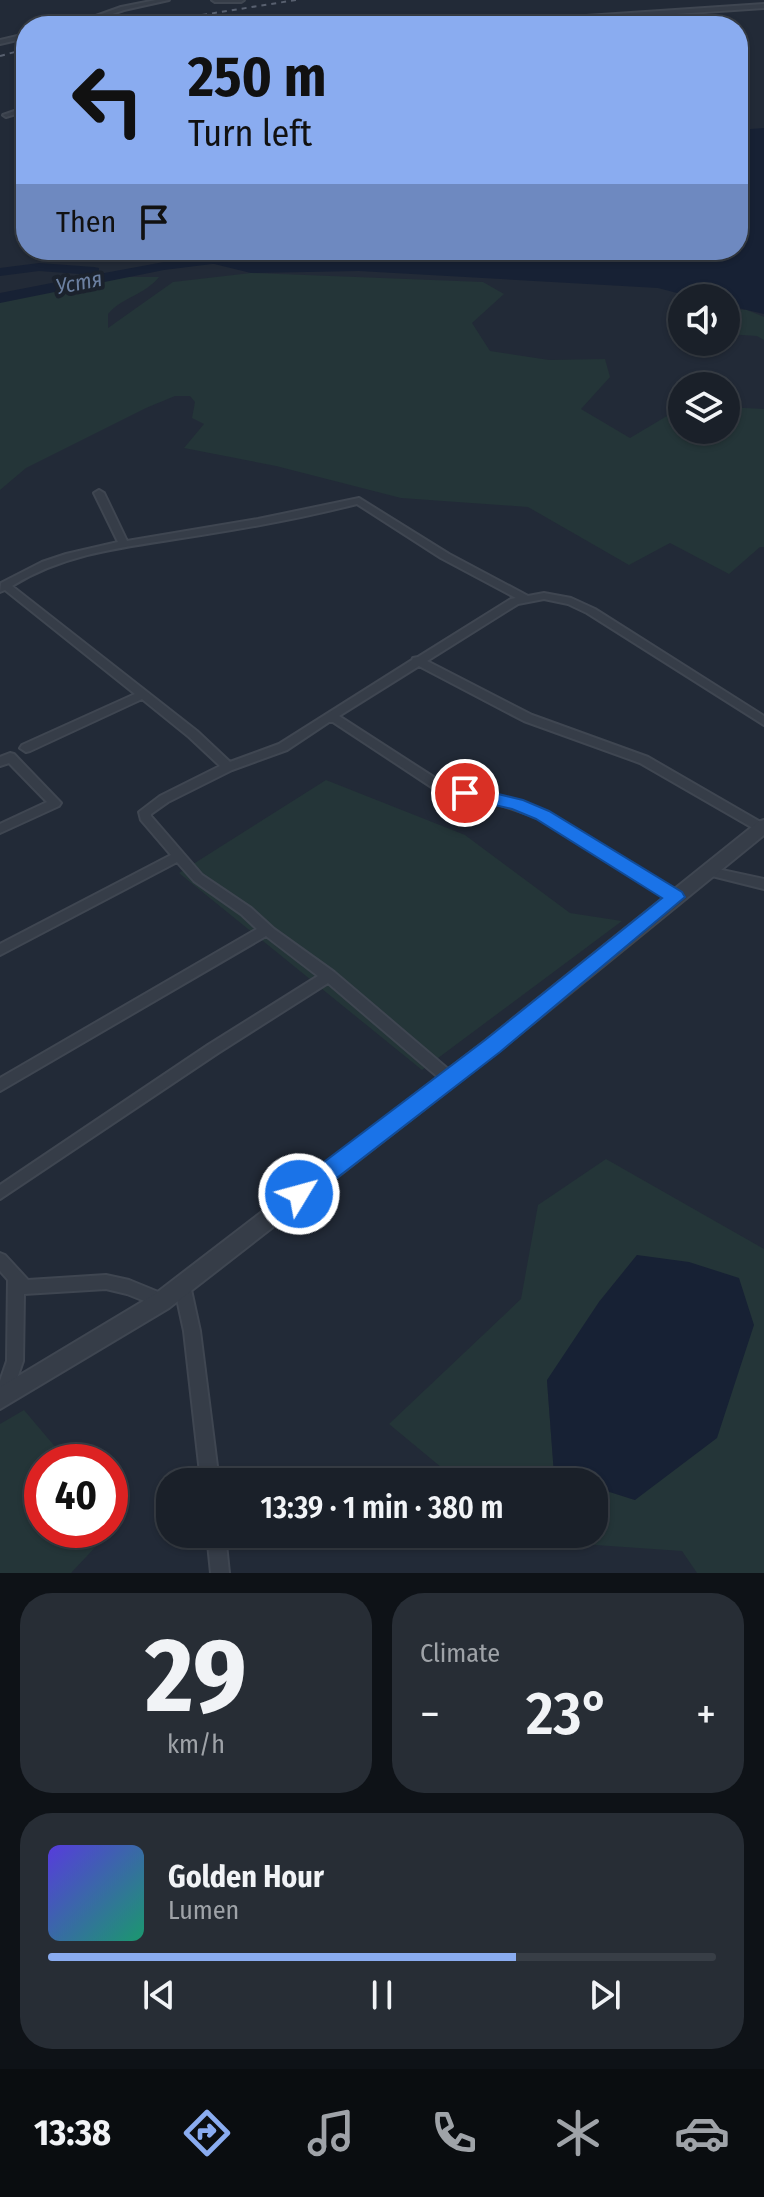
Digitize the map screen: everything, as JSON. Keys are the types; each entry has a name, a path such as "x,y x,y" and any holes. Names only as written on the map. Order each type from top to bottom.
{"street":[{"path":"100,16 166,0"},
{"path":"215,0 241,0"},
{"path":"616,16 764,6"},
{"path":"6,115 16,112"},
{"path":"99,493 124,545"},
{"path":"228,767 193,734 2,587 24,572 60,557 289,518 359,501 445,556 527,599"},
{"path":"450,1079 329,976 198,878 145,817 145,812 228,767 283,747 486,616 515,601 544,596 571,601 591,611 764,721"},
{"path":"1,1398 162,1301 450,1079 763,827 644,760 528,718 417,660"},
{"path":"26,748 141,695"},
{"path":"327,718 344,722 375,746 443,789 488,796 543,815 675,897"},
{"path":"0,829 55,803 5,760"},
{"path":"0,950 180,855"},
{"path":"708,871 764,884"},
{"path":"0,1085 266,930"},
{"path":"0,1193 213,1049 329,976"},
{"path":"0,1260 24,1287 106,1282 129,1287 162,1301"},
{"path":"1,1398 15,1361 16,1278"},
{"path":"182,1285 192,1331 208,1468"},
{"path":"217,1548 220,1573"}],"shaded area":[{"path":"251,273 483,282 504,294 472,323 490,351 549,360 605,359 610,377 581,409 630,438 668,415 668,444 740,444 740,408 764,409 764,547 760,547 729,574 670,543 629,565 528,507 401,498 276,466 184,448 204,424 192,418 195,402 190,396 175,396 146,408 26,468 0,490 0,301 122,277 159,277 108,314 108,328 173,282"},
{"path":"740,310 764,317 764,340 757,336 740,335"},
{"path":"326,780 465,835 570,913 622,921 422,1070 179,873"},
{"path":"606,1159 764,1249 764,1573 697,1573 682,1551 608,1546 608,1491 635,1500 637,1255 599,1302 547,1381 554,1468 442,1468 389,1424 521,1299 538,1205"},
{"path":"24,1410 53,1444 24,1444 24,1548 94,1548 71,1573 0,1573 0,1424"}],"water":[{"path":"764,128 764,314 740,308 740,284 668,284 668,291 359,271 251,273 201,260 748,260 748,129"},
{"path":"637,1255 689,1262 739,1278 754,1325 717,1438 635,1500 608,1491 608,1468 554,1468 547,1380 599,1302"}],"waterway":[{"name":"Устя","path":"0,298 164,266 214,260"},
{"path":"0,272 39,267 94,271"}],"railway":[{"path":"196,16 296,0"},
{"path":"0,56 16,52"}],"route":[{"path":"299,1194 492,1046 675,897 543,815 517,804 465,793"}]}
